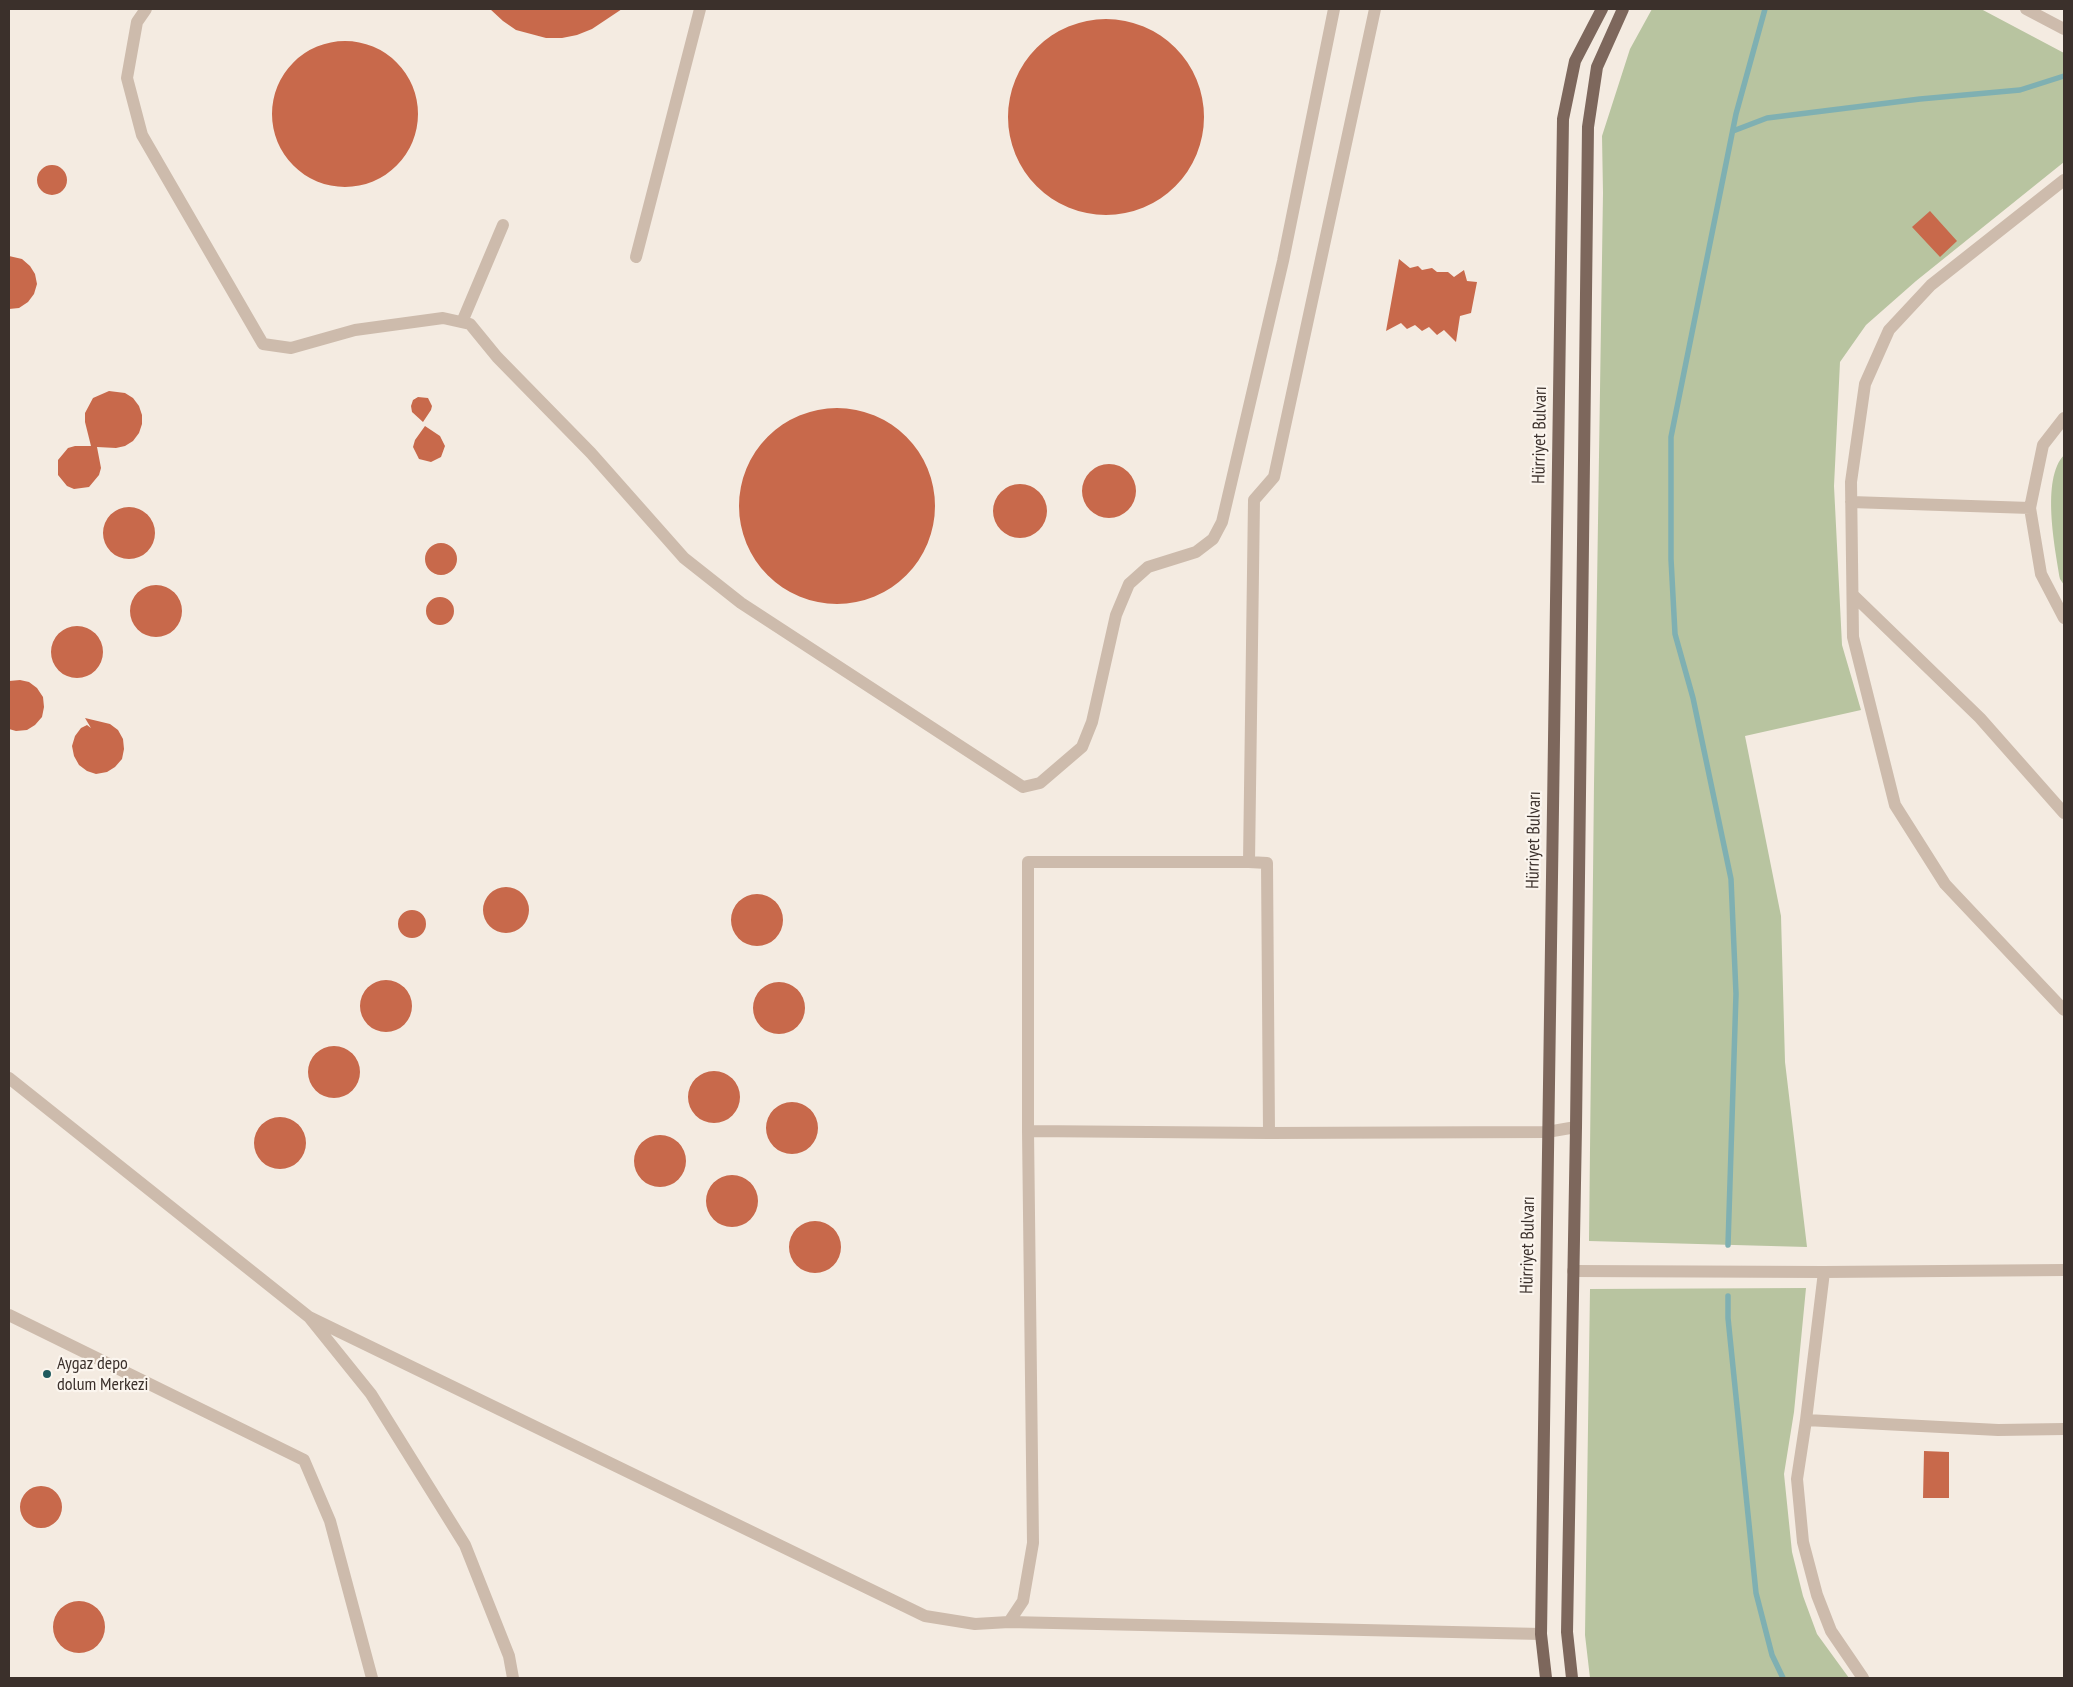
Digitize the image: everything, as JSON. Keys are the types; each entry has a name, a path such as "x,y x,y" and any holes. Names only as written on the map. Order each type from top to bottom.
{"main road":[{"name":"Hürriyet Bulvarı","path":"1546,1678 1541,1634 1563,119 1575,61 1602,9"},
{"path":"1572,1678 1567,1632 1576,1127 1588,127 1598,67 1623,9"}],"street":[{"path":"146,9 137,22 127,78 142,135 263,344 291,348 355,330 443,318 470,324 498,357 591,453 684,558 741,603 1023,786 1040,783 1082,747 1092,722 1116,615 1128,584 1148,567 1196,552 1213,539 1222,522 1283,261 1334,9"},
{"path":"636,257 700,9"},
{"path":"1248,862 1254,500 1274,477 1375,9"},
{"path":"2026,9 2064,29"},
{"path":"2064,180 1931,286 1889,330 1865,384 1851,482 1853,637 1895,805 1945,884 2064,1010"},
{"path":"462,322 503,225"},
{"path":"2064,418 2043,445 2030,508 2041,574 2064,618"},
{"path":"1851,502 2030,508"},
{"path":"1852,595 1980,718 2064,813"},
{"path":"1009,1622 1023,1601 1033,1543 1028,1131 1028,862 1267,863 1269,1133"},
{"path":"9,1078 309,1317 371,1394 465,1545 509,1656 513,1678"},
{"path":"1028,1131 1269,1133 1547,1132 1576,1127"},
{"path":"1573,1271 1824,1272 2064,1270"},
{"path":"1824,1272 1797,1479 1803,1542 1817,1596 1831,1630 1863,1678"},
{"path":"9,1315 304,1460 330,1521 372,1678"},
{"path":"309,1317 925,1616 975,1624 1009,1622 1541,1634"},
{"path":"1806,1420 1998,1430 2064,1429"}],"green space":[{"path":"1652,9 1981,9 2064,53 2064,162 1916,281 1866,325 1840,362 1834,486 1842,645 1861,710 1745,736 1781,916 1785,1062 1807,1247 1589,1241 1603,193 1602,136 1630,49"},
{"path":"2064,455 2064,585 2060,579 2055,550 2051,497 2057,466"},
{"path":"1806,1288 1794,1412 1784,1474 1792,1552 1803,1596 1817,1634 1849,1678 1590,1678 1585,1635 1590,1289"}],"building":[{"path":"490,9 622,9 592,29 577,35 562,38 546,38 516,30"},
{"path":"1106,19 1134,23 1152,31 1168,41 1182,55 1200,89 1204,117 1200,145 1192,163 1182,179 1168,193 1134,211 1106,215 1078,211 1060,203 1044,193 1030,179 1012,145 1008,117 1012,89 1020,71 1030,55 1044,41 1078,23"},
{"path":"345,41 373,47 397,62 412,86 418,114 412,142 397,166 373,181 345,187 317,181 293,166 278,142 272,114 278,86 293,62 317,47"},
{"path":"52,165 63,169 67,180 63,191 52,195 41,191 37,180 41,169"},
{"path":"1930,211 1957,241 1940,257 1912,227"},
{"path":"9,256 22,259 30,266 35,274 37,284 34,294 28,302 19,308 9,309"},
{"path":"1399,259 1410,268 1418,266 1422,270 1432,268 1437,272 1448,272 1454,277 1464,270 1467,281 1477,282 1471,313 1460,316 1456,342 1444,330 1437,335 1429,327 1422,331 1415,325 1407,329 1401,323 1386,331"},
{"path":"109,391 125,393 133,398 139,406 142,424 139,433 133,441 125,446 116,448 97,447 101,468 99,475 89,487 74,489 67,486 58,475 58,460 68,448 91,446 85,422 85,413 93,398"},
{"path":"418,397 428,398 432,406 423,422 412,412 413,400"},
{"path":"837,408 865,412 883,420 899,430 913,444 931,478 935,506 931,534 923,552 913,568 899,582 865,600 837,604 809,600 791,592 775,582 761,568 743,534 739,506 743,478 751,460 761,444 775,430 809,412"},
{"path":"425,426 440,436 445,446 441,457 431,462 419,459 413,447 415,440"},
{"path":"1109,464 1119,466 1128,472 1134,481 1136,491 1134,501 1128,510 1119,516 1109,518 1099,516 1090,510 1084,501 1082,491 1084,481 1090,472 1099,466"},
{"path":"1020,484 1030,486 1039,492 1045,501 1047,511 1045,521 1039,530 1030,536 1020,538 1010,536 1001,530 995,521 993,511 995,501 1001,492 1010,486"},
{"path":"129,507 139,509 147,515 153,523 155,533 153,543 147,551 139,557 129,559 119,557 111,551 105,543 103,533 105,523 111,515 119,509"},
{"path":"441,543 453,547 457,559 453,571 441,575 429,571 425,559 429,547"},
{"path":"156,585 166,587 174,593 180,601 182,611 180,621 174,629 166,635 156,637 146,635 138,629 132,621 130,611 132,601 138,593 146,587"},
{"path":"440,597 450,601 454,611 450,621 440,625 430,621 426,611 430,601"},
{"path":"77,626 87,628 95,634 101,642 103,652 101,662 95,670 87,676 77,678 67,676 59,670 53,662 51,652 53,642 59,634 67,628"},
{"path":"20,680 29,682 37,688 43,697 44,707 42,717 35,725 27,730 16,731 9,729 9,681"},
{"path":"85,718 110,724 118,730 123,739 122,759 107,772 96,774 87,771 79,765 74,756 72,746 75,736 81,728 87,725 91,728"},
{"path":"502,887 510,887 519,891 525,897 529,910 525,923 519,929 510,933 502,933 493,929 487,923 483,914 483,906 487,897 493,891"},
{"path":"757,894 767,896 775,902 781,910 783,920 781,930 775,938 767,944 757,946 747,944 739,938 733,930 731,920 733,910 739,902 747,896"},
{"path":"412,910 422,914 426,924 422,934 412,938 402,934 398,924 402,914"},
{"path":"386,980 396,982 404,988 410,996 412,1006 410,1016 404,1024 396,1030 386,1032 376,1030 368,1024 362,1016 360,1006 362,996 368,988 376,982"},
{"path":"779,982 789,984 797,990 803,998 805,1008 803,1018 797,1026 789,1032 779,1034 769,1032 761,1026 755,1018 753,1008 755,998 761,990 769,984"},
{"path":"334,1046 344,1048 352,1054 358,1062 360,1072 358,1082 352,1090 344,1096 334,1098 324,1096 316,1090 310,1082 308,1072 310,1062 316,1054 324,1048"},
{"path":"714,1071 724,1073 732,1079 738,1087 740,1097 738,1107 732,1115 724,1121 714,1123 704,1121 696,1115 690,1107 688,1097 690,1087 696,1079 704,1073"},
{"path":"792,1102 802,1104 810,1110 816,1118 818,1128 816,1138 810,1146 802,1152 792,1154 782,1152 774,1146 768,1138 766,1128 768,1118 774,1110 782,1104"},
{"path":"280,1117 290,1119 298,1125 304,1133 306,1143 304,1153 298,1161 290,1167 280,1169 270,1167 262,1161 256,1153 254,1143 256,1133 262,1125 270,1119"},
{"path":"660,1135 670,1137 678,1143 684,1151 686,1161 684,1171 678,1179 670,1185 660,1187 650,1185 642,1179 636,1171 634,1161 636,1151 642,1143 650,1137"},
{"path":"732,1175 742,1177 750,1183 756,1191 758,1201 756,1211 750,1219 742,1225 732,1227 722,1225 714,1219 708,1211 706,1201 708,1191 714,1183 722,1177"},
{"path":"815,1221 825,1223 833,1229 839,1237 841,1247 839,1257 833,1265 825,1271 815,1273 805,1271 797,1265 791,1257 789,1247 791,1237 797,1229 805,1223"},
{"path":"1924,1451 1949,1452 1949,1498 1923,1498"},
{"path":"45,1486 53,1489 59,1495 62,1507 59,1519 53,1525 37,1528 29,1525 23,1519 20,1503 23,1495 29,1489"},
{"path":"79,1601 89,1603 97,1609 103,1617 105,1627 103,1637 97,1645 89,1651 79,1653 69,1651 61,1645 55,1637 53,1627 55,1617 61,1609 69,1603"}],"waterway":[{"path":"1728,1245 1736,994 1731,879 1693,698 1675,634 1671,559 1671,437 1736,114 1765,9"},
{"path":"1733,131 1767,118 1920,99 2020,90 2064,76"},
{"path":"1728,1296 1728,1318 1756,1593 1772,1655 1783,1678"}],"place":[{"name":"Aygaz depo dolum Merkezi","path":"47,1374"}]}
